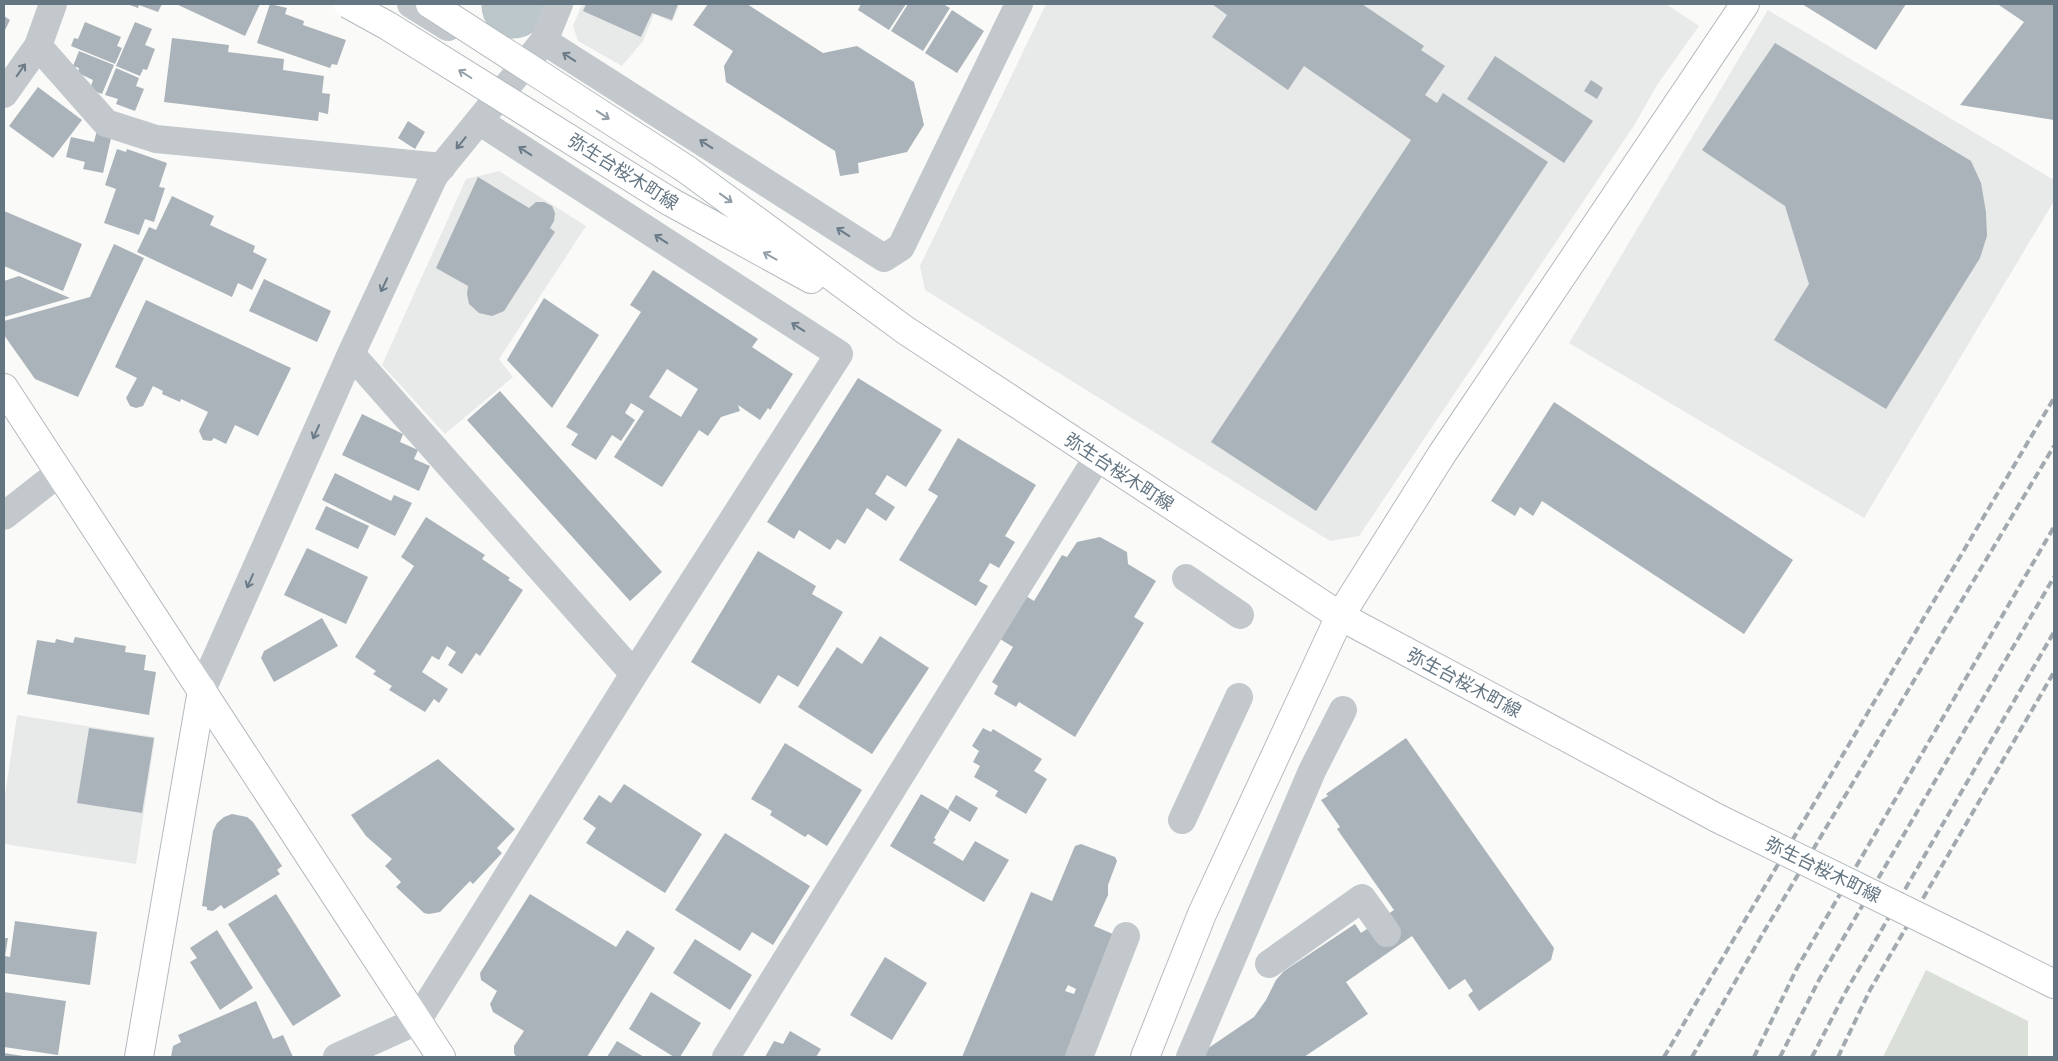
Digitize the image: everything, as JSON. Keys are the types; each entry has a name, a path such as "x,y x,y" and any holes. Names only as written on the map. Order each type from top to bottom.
{"main road":[{"name":"弥生台桜木町線","path":"348,4 396,31 669,202 905,330"},
{"name":"弥生台桜木町線","path":"430,4 686,169 905,330 1340,616 1717,818 2054,984"},
{"path":"1145,1057 1202,914 1340,616 1442,454 1745,4"},
{"path":"4,388 441,1057"},
{"path":"139,1057 202,690"}],"street":[{"path":"4,94 38,46 53,4"},
{"path":"411,4 519,72"},
{"path":"202,690 351,354 434,176 544,41 559,4"},
{"path":"544,41 884,258 901,246 1019,4"},
{"path":"38,46 106,123 156,140 442,167"},
{"path":"337,1057 416,1021 634,674 839,354 479,121"},
{"path":"351,354 634,674"},
{"path":"726,1057 1097,458"},
{"path":"4,516 60,472"},
{"path":"1186,578 1240,615"},
{"path":"1182,820 1239,697"},
{"path":"1190,1057 1312,771 1343,710"},
{"path":"1269,964 1362,898 1387,933"},
{"path":"1079,1057 1126,936"}],"shaded area":[{"path":"582,4 680,4 672,22 654,14 643,41 622,66 578,41 573,26"},
{"path":"1046,4 1666,4 1699,26 1657,85 1635,124 1359,536 1330,541 925,290 920,266"},
{"path":"1768,10 2054,180 2054,201 1864,518 1569,343"},
{"path":"499,171 586,226 499,359 513,377 445,434 382,365 466,179"},
{"path":"17,715 155,737 136,864 4,844 4,802"},
{"path":"1926,970 2028,1021 2028,1057 1883,1057"}],"building":[{"path":"127,4 162,4 158,12 139,5 138,8"},
{"path":"176,4 260,4 245,36"},
{"path":"270,4 287,8 285,14 304,21 303,25 346,40 337,65 332,64 330,68 257,43"},
{"path":"586,4 678,4 672,20 652,13 641,37 583,11"},
{"path":"708,4 747,4 823,53 857,46 914,82 924,125 907,152 858,163 859,173 840,176 835,151 726,82 724,66 733,51 693,25"},
{"path":"861,4 906,4 889,30 858,10"},
{"path":"908,4 943,4 950,8 923,51 891,31"},
{"path":"1212,4 1362,4 1424,46 1421,50 1445,66 1425,95 1437,103 1443,93 1548,162 1316,511 1211,442 1411,140 1304,66 1288,90 1212,37 1227,15"},
{"path":"1802,4 1906,4 1876,50"},
{"path":"1999,4 2054,4 2054,120 1960,105 2024,22"},
{"path":"952,10 984,31 957,73 925,53"},
{"path":"4,16 10,20 4,32"},
{"path":"85,22 121,37 117,46 122,48 115,64 71,46 74,38 78,39"},
{"path":"135,22 152,29 145,45 155,49 147,70 143,69 140,76 116,66"},
{"path":"172,38 229,45 228,52 284,59 283,70 324,76 322,93 330,94 328,114 319,112 318,121 164,102"},
{"path":"1775,43 1971,161 1981,183 1986,212 1987,236 1980,258 1886,409 1774,340 1809,284 1785,206 1702,150"},
{"path":"79,51 114,65 102,94 90,89 93,80 78,73 79,68 73,66"},
{"path":"1495,56 1593,121 1564,163 1467,99"},
{"path":"116,68 139,78 136,86 144,89 135,111 116,104 118,99 105,95"},
{"path":"1591,80 1603,88 1597,99 1584,91"},
{"path":"38,87 82,120 53,158 9,126"},
{"path":"408,121 425,132 415,149 398,138"},
{"path":"97,130 112,134 103,173 83,169 85,162 66,157 71,137 94,142"},
{"path":"117,149 126,152 127,149 167,163 159,187 165,188 154,222 145,219 139,235 104,223 116,189 105,185"},
{"path":"478,177 529,208 536,202 544,202 552,206 555,213 554,221 550,228 555,232 504,311 492,316 479,313 469,304 468,286 436,268"},
{"path":"172,196 214,216 210,225 255,246 253,252 267,259 252,290 238,283 232,297 137,252 149,227 156,230"},
{"path":"4,211 82,244 63,291 4,266"},
{"path":"114,244 144,258 78,397 35,379 4,335 4,321 90,297"},
{"path":"653,270 758,339 752,347 793,374 770,410 768,408 760,420 738,405 740,411 721,417 708,436 699,430 662,487 614,457 644,411 631,403 625,413 635,420 621,441 612,435 596,460 571,445 578,434 566,427 641,312 630,305","holes":["667,369 698,389 681,417 649,397"]},
{"path":"19,276 70,298 4,317 4,281"},
{"path":"264,279 331,311 317,342 249,311"},
{"path":"544,298 599,335 552,408 507,360"},
{"path":"146,300 291,368 258,436 235,425 226,444 214,438 211,441 203,440 199,431 208,412 181,399 180,402 162,394 163,391 153,386 143,406 136,408 130,406 126,398 137,378 115,367"},
{"path":"858,378 942,430 906,487 887,475 875,494 895,507 886,521 867,508 845,544 837,539 830,550 799,530 794,539 767,522"},
{"path":"500,391 662,572 630,601 467,420"},
{"path":"1554,402 1793,560 1744,634 1542,501 1533,516 1520,507 1515,516 1491,501"},
{"path":"362,414 403,434 400,442 418,450 414,459 430,466 419,491 342,455"},
{"path":"958,438 1036,485 1005,536 1015,542 999,568 990,563 979,581 988,586 976,606 899,560 938,496 928,490"},
{"path":"335,473 391,501 394,495 412,503 395,536 322,500"},
{"path":"326,506 369,526 358,549 315,529"},
{"path":"426,517 485,555 482,559 510,578 508,580 523,590 480,656 476,653 462,674 448,665 456,652 447,646 439,660 432,656 422,672 448,689 439,703 434,699 425,712 389,690 392,686 373,674 376,671 355,657 414,566 401,557"},
{"path":"1100,537 1127,552 1128,564 1156,581 1134,617 1144,623 1075,737 1019,702 1016,707 994,694 998,686 992,682 1013,647 1000,639 1026,596 1034,601 1062,555 1067,557 1077,542"},
{"path":"307,548 368,577 346,624 284,595"},
{"path":"758,551 816,586 812,594 843,612 798,687 778,675 760,704 691,662"},
{"path":"322,618 338,646 274,682 261,658 264,651"},
{"path":"880,636 929,668 872,754 798,707 837,647 862,664"},
{"path":"75,637 126,646 125,652 146,655 144,670 156,672 149,715 27,694 37,640 55,643 56,639 73,643"},
{"path":"89,728 154,738 142,813 77,803"},
{"path":"983,728 991,732 993,729 1042,759 1034,771 1047,779 1026,814 995,796 998,791 974,777 980,766 973,762 979,751 972,746"},
{"path":"1406,738 1554,948 1551,960 1479,1011 1468,995 1473,991 1465,979 1449,990 1412,936 1346,982 1368,1014 1304,1057 1203,1057 1207,1049 1254,1017 1266,1000 1276,980 1284,971 1355,924 1361,933 1394,910 1337,829 1340,827 1321,800 1328,796 1326,794"},
{"path":"785,743 862,790 827,846 808,834 805,837 770,815 772,811 751,799"},
{"path":"438,759 515,829 497,848 502,853 473,884 470,881 440,912 429,914 424,913 396,887 401,882 385,866 392,859 366,836 351,815"},
{"path":"624,784 702,834 665,893 586,843 596,828 583,819 599,795 611,803"},
{"path":"921,794 950,811 933,843 963,861 975,841 1009,860 984,902 890,846"},
{"path":"956,795 978,808 970,822 948,809"},
{"path":"232,814 247,817 253,822 282,866 277,870 280,874 224,909 221,905 213,911 207,910 207,907 202,906 213,831 217,823 224,817"},
{"path":"725,833 810,886 773,945 752,932 740,951 675,910"},
{"path":"1081,844 1115,857 1117,861 1108,885 1108,895 1094,926 1120,937 1070,1057 962,1057 1031,892 1052,901 1075,846","holes":["1068,985 1076,989 1074,994 1065,991"]},
{"path":"276,894 341,996 293,1026 228,924"},
{"path":"530,894 616,947 627,930 655,948 587,1057 516,1057 514,1046 524,1031 493,1012 490,1004 497,991 481,980 480,973"},
{"path":"15,921 97,932 90,985 4,973 4,938 8,938 5,956 10,957"},
{"path":"217,930 253,988 220,1010 190,962 197,958 190,948"},
{"path":"695,939 752,975 730,1010 673,973"},
{"path":"885,957 927,983 892,1040 850,1015"},
{"path":"4,992 66,1001 58,1055 4,1047"},
{"path":"651,992 701,1023 680,1057 674,1057 629,1029"},
{"path":"256,1001 273,1039 283,1035 293,1057 171,1057 173,1046 181,1042 178,1035"},
{"path":"790,1031 821,1049 816,1057 765,1057 774,1041 783,1044"},
{"path":"617,1041 644,1057 607,1057"},
{"path":"4,1053 23,1056 23,1057 4,1057"}],"railway":[{"path":"1664,1057 2054,398"},
{"path":"1692,1057 1762,935 2054,446"},
{"path":"1754,1057 1797,968 2054,527"},
{"path":"1780,1057 1819,980 2054,577"},
{"path":"1812,1057 1845,993 2054,632"},
{"path":"1838,1057 1870,990 2054,672"}]}
